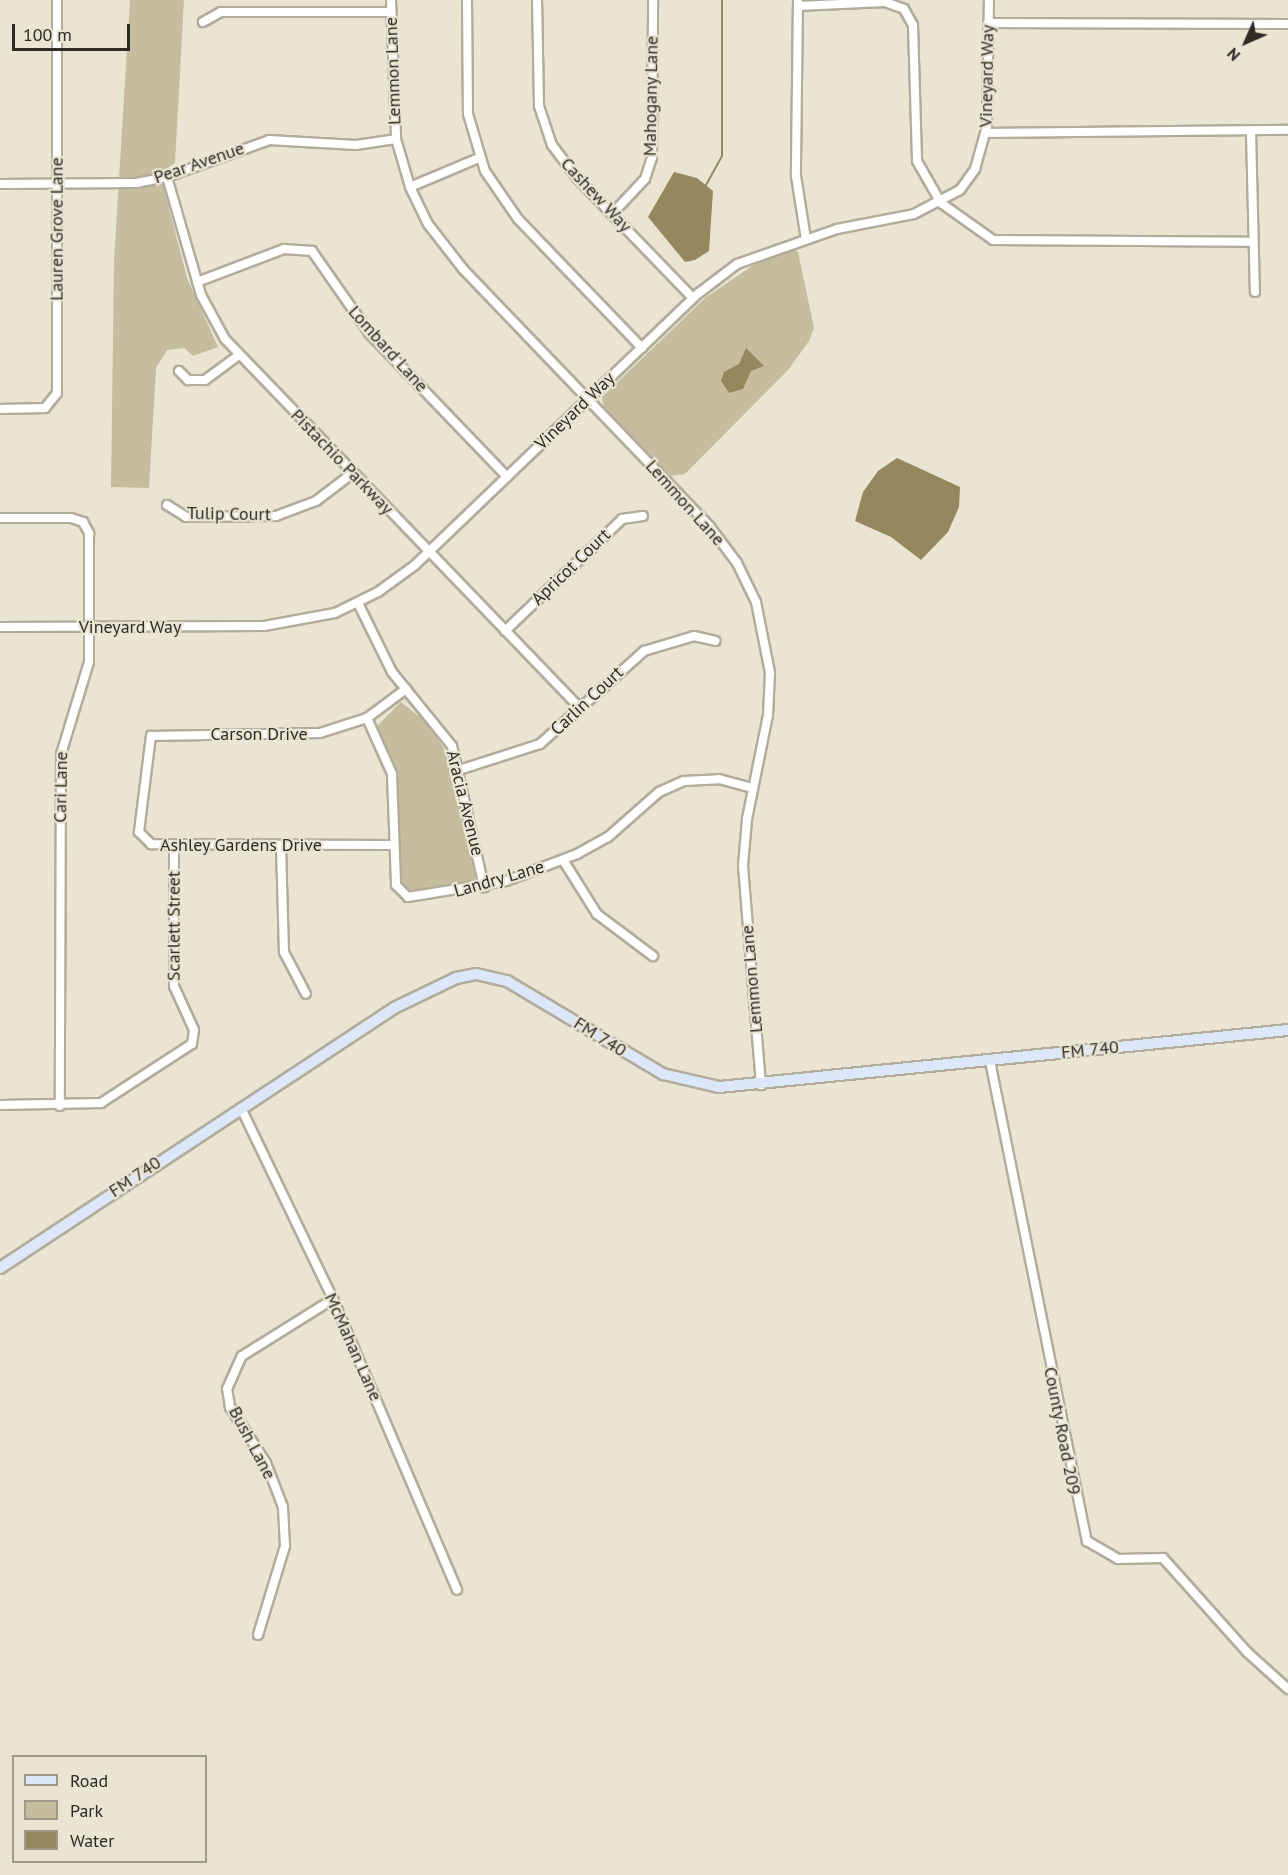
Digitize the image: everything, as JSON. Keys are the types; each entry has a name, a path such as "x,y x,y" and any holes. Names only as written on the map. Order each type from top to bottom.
{"main road":[{"name":"FM 740","path":"0,1268 241,1107 423,990 476,974 524,988 663,1074 719,1087 761,1085 1288,1030"}],"street":[{"name":"Lauren Grove Lane","path":"0,408 45,408 57,393 57,0"},
{"name":"Lemmon Lane","path":"391,0 396,139 410,187 444,247 710,527 737,562 756,602 770,673 768,715 753,788 743,866 761,1085"},
{"path":"467,0 467,100 479,158 518,219 642,348"},
{"name":"Cashew Way","path":"537,0 541,118 559,157 693,298"},
{"name":"Mahogany Lane","path":"612,214 645,179 652,158 652,0"},
{"name":"Vineyard Way","path":"0,627 264,626 315,619 358,603 398,579 429,552 693,298 737,264 807,239 941,203 960,190 975,169 986,132 989,0"},
{"path":"807,239 796,176 798,3 885,2 904,9 912,25 917,161 941,203 993,240 1251,242"},
{"path":"203,22 221,12 391,12"},
{"path":"988,23 1288,24"},
{"path":"986,132 1288,130"},
{"path":"1251,132 1251,242 1255,292"},
{"name":"Pear Avenue","path":"0,184 136,183 167,177 269,140 312,139 356,146 396,139"},
{"path":"410,187 479,158"},
{"name":"Pistachio Parkway","path":"167,177 197,282 211,318 239,355 579,708"},
{"name":"Lombard Lane","path":"197,282 284,249 312,251 370,334 507,477"},
{"path":"178,371 188,380 205,380 239,355"},
{"name":"Tulip Court","path":"167,505 186,517 276,516 316,501 353,473"},
{"name":"Apricot Court","path":"505,631 622,519 643,516"},
{"name":"Cari Lane","path":"0,518 71,518 87,527 89,627 87,675 60,754 60,1106"},
{"name":"Aracia Avenue","path":"358,603 387,662 406,689 448,737 459,770 484,887"},
{"name":"Carlin Court","path":"459,770 534,747 644,651 694,636 715,641"},
{"name":"Carson Drive","path":"143,787 148,742 154,735 307,735 367,718 406,689"},
{"name":"Landry Lane","path":"367,718 393,774 396,885 404,896 433,897 484,887 563,860 608,837 670,785 708,778 753,788"},
{"name":"Ashley Gardens Drive","path":"143,787 140,837 151,844 394,845"},
{"name":"Scarlett Street","path":"0,1105 60,1106 112,1099 192,1044 194,1030 174,986 174,844"},
{"path":"281,846 284,952 306,994"},
{"path":"563,860 597,914 653,956"},
{"name":"County Road 209","path":"990,1060 1087,1541 1118,1559 1163,1558 1248,1653 1288,1689"},
{"name":"McMahan Lane","path":"241,1107 333,1299 457,1590"},
{"name":"Bush Lane","path":"258,1635 285,1546 283,1507 266,1463 230,1407 227,1389 242,1356 333,1299"}],"green space":[{"path":"130,0 184,0 175,163 160,173 187,278 218,347 193,356 184,348 167,350 156,368 149,488 111,487 114,260"},
{"path":"793,249 798,252 814,328 809,341 788,370 685,474 671,476 604,408 602,397 705,298 752,266"},
{"path":"401,702 427,723 445,750 475,868 475,885 409,893 401,887 397,771 377,726"}],"water":[{"path":"674,172 697,178 713,191 709,251 695,260 685,262 648,217"},
{"path":"746,348 764,366 751,371 743,389 729,393 721,381 724,372 739,364"},
{"path":"897,458 960,487 959,507 948,532 921,560 891,537 855,521 863,492 878,471"}],"waterway":[{"path":"706,185 722,156 722,0"}]}
